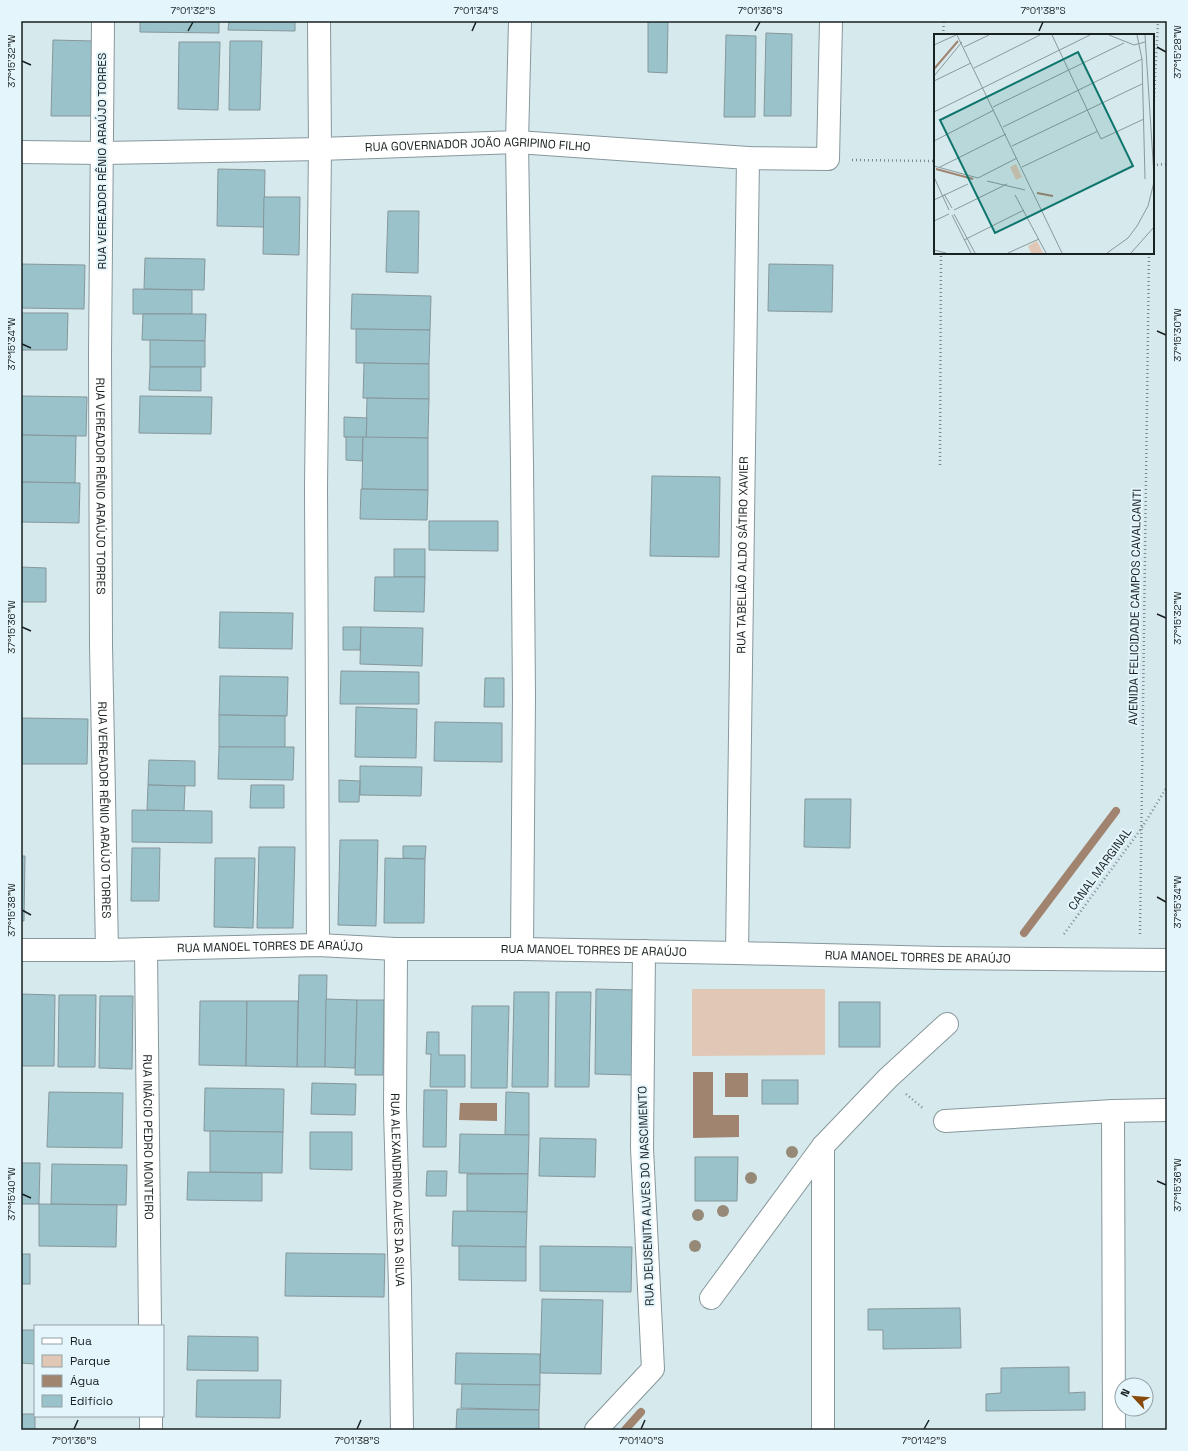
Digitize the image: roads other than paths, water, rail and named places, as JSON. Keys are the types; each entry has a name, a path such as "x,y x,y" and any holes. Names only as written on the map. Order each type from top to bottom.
{"street":[{"name":"RUA VEREADOR RÊNIO ARAÚJO TORRES","path":"103,21 100,354 101,638 107,950"},
{"path":"318,945 316,488 320,149 319,21"},
{"path":"520,21 517,142 524,696 522,950"},
{"name":"RUA GOVERNADOR JOÃO AGRIPINO FILHO","path":"21,152 102,153 320,149 517,142 748,158 828,159 831,21"},
{"name":"RUA TABELIÃO ALDO SÁTIRO XAVIER","path":"737,953 748,158"},
{"name":"RUA MANOEL TORRES DE ARAÚJO","path":"21,950 107,950 318,945 396,949 644,951 1045,960 1167,960"},
{"name":"RUA INÁCIO PEDRO MONTEIRO","path":"146,949 150,1325"},
{"name":"RUA ALEXANDRINO ALVES DA SILVA","path":"396,949 395,1111 402,1430"},
{"name":"RUA DEUSENITA ALVES DO NASCIMENTO","path":"596,1430 653,1369 642,1148 644,951"},
{"path":"711,1298 823,1146 888,1078 947,1024"},
{"path":"945,1121 1113,1111 1167,1110"},
{"path":"1113,1111 1114,1430"},
{"path":"823,1146 823,1430"},
{"path":"150,1417 151,1430"}],"water":[{"path":"693,1072 713,1072 713,1115 739,1115 739,1137 693,1138"},
{"path":"725,1073 748,1073 748,1097 725,1097"},
{"path":"460,1103 497,1103 497,1121 459,1120"}],"waterway":[{"path":"1024,933 1116,811"},
{"path":"625,1430 641,1412"}]}
